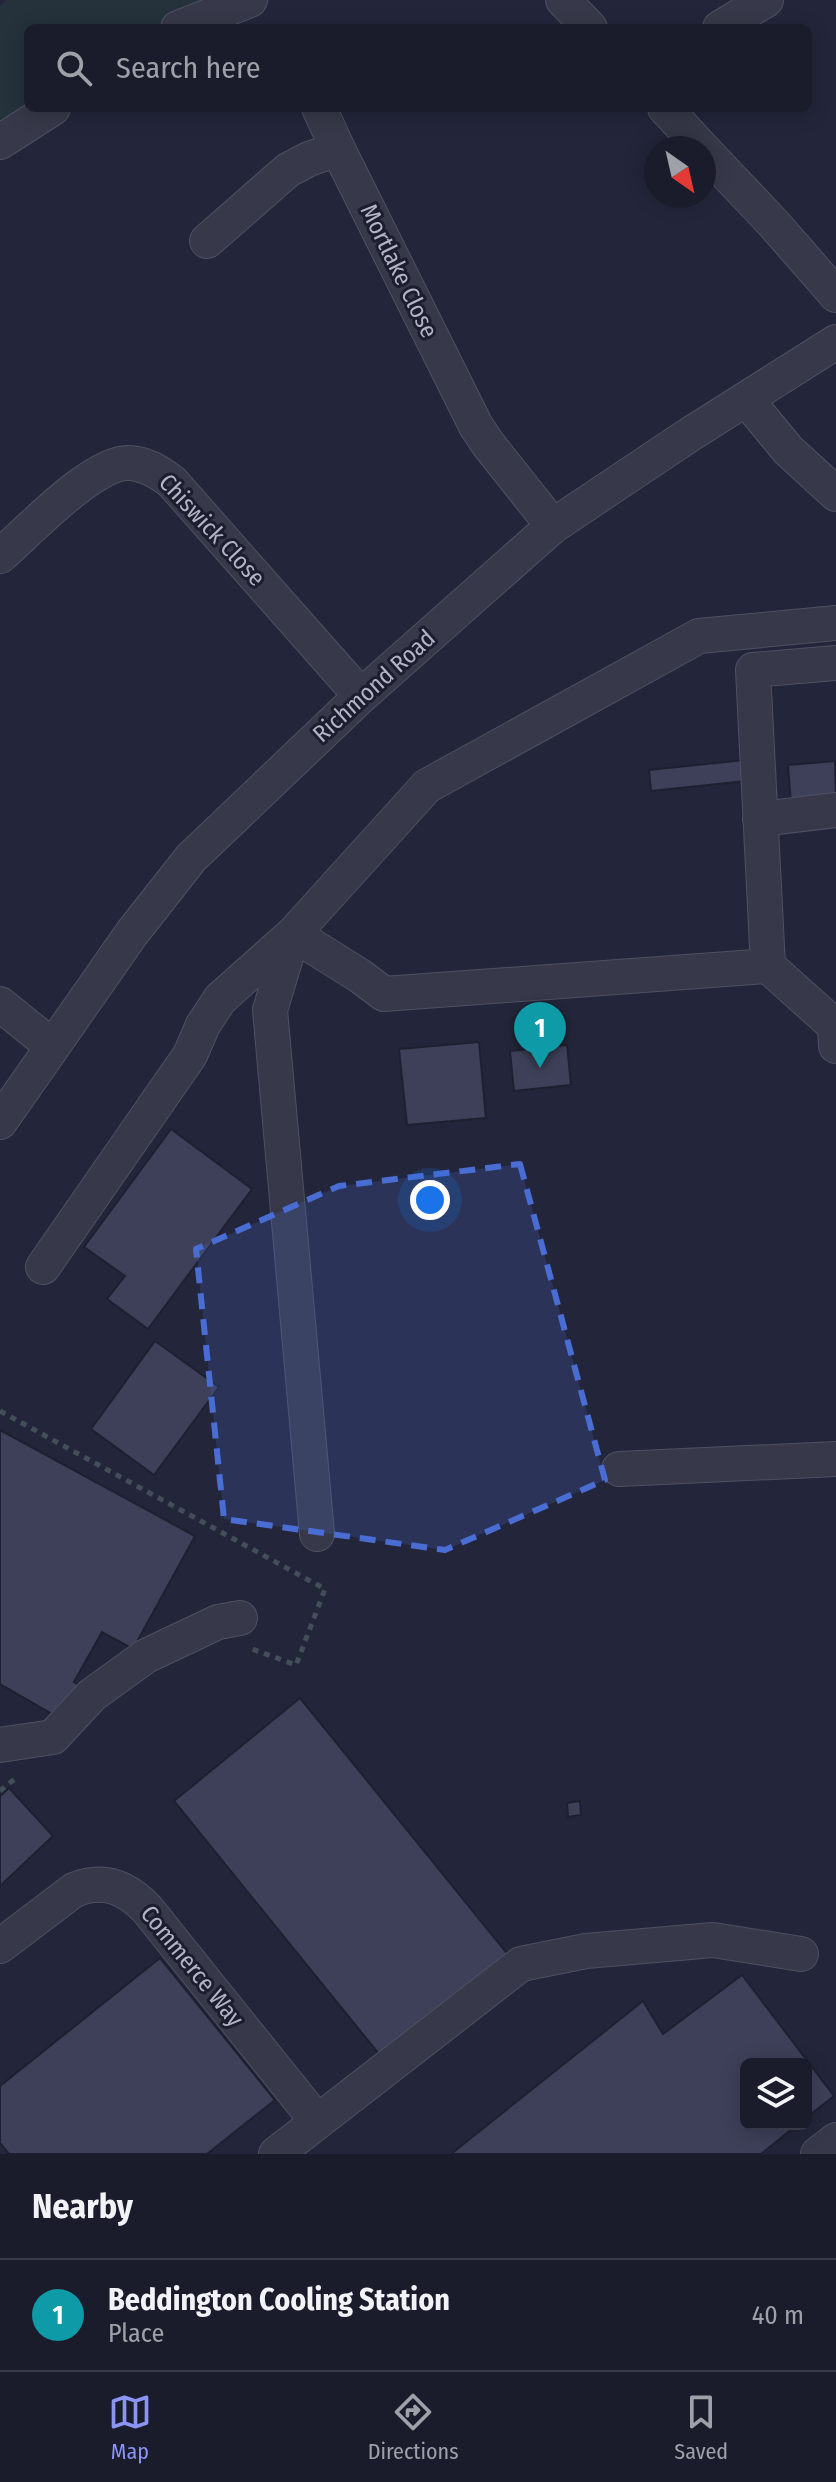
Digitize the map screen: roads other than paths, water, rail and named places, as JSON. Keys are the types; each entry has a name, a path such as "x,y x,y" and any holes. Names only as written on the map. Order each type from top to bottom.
{"street":[{"path":"188,24 250,0"},
{"path":"563,0 586,24"},
{"path":"727,24 766,0"},
{"path":"0,142 47,112"},
{"name":"Mortlake Close","path":"321,112 476,426 553,526"},
{"path":"669,112 691,136"},
{"path":"207,241 288,170 338,149"},
{"path":"716,163 836,295"},
{"name":"Richmond Road","path":"0,1122 132,933 191,858 361,696 553,526 836,342"},
{"path":"746,399 788,450 836,494"},
{"name":"Chiswick Close","path":"0,556 93,475 115,465 143,465 158,471 172,482 361,696"},
{"path":"43,1267 190,1055 203,1025 220,999 293,934 427,786 699,636 836,623"},
{"path":"836,663 753,670 768,966 835,1026 836,1046"},
{"path":"760,819 836,810"},
{"path":"293,934 384,994 768,966"},
{"path":"293,934 270,1010 317,1534"},
{"path":"0,1004 52,1046"},
{"path":"619,1469 836,1459"},
{"path":"0,1745 53,1737 92,1695 146,1656 218,1622 240,1618"},
{"name":"Commerce Way","path":"0,1946 74,1890 103,1884 129,1892 147,1909 317,2121"},
{"path":"276,2154 521,1964 586,1951 713,1940 801,1954"},
{"path":"818,2154 836,2140"}],"place":[{"name":"Beddington Cooling Station","path":"540,1068"}]}
